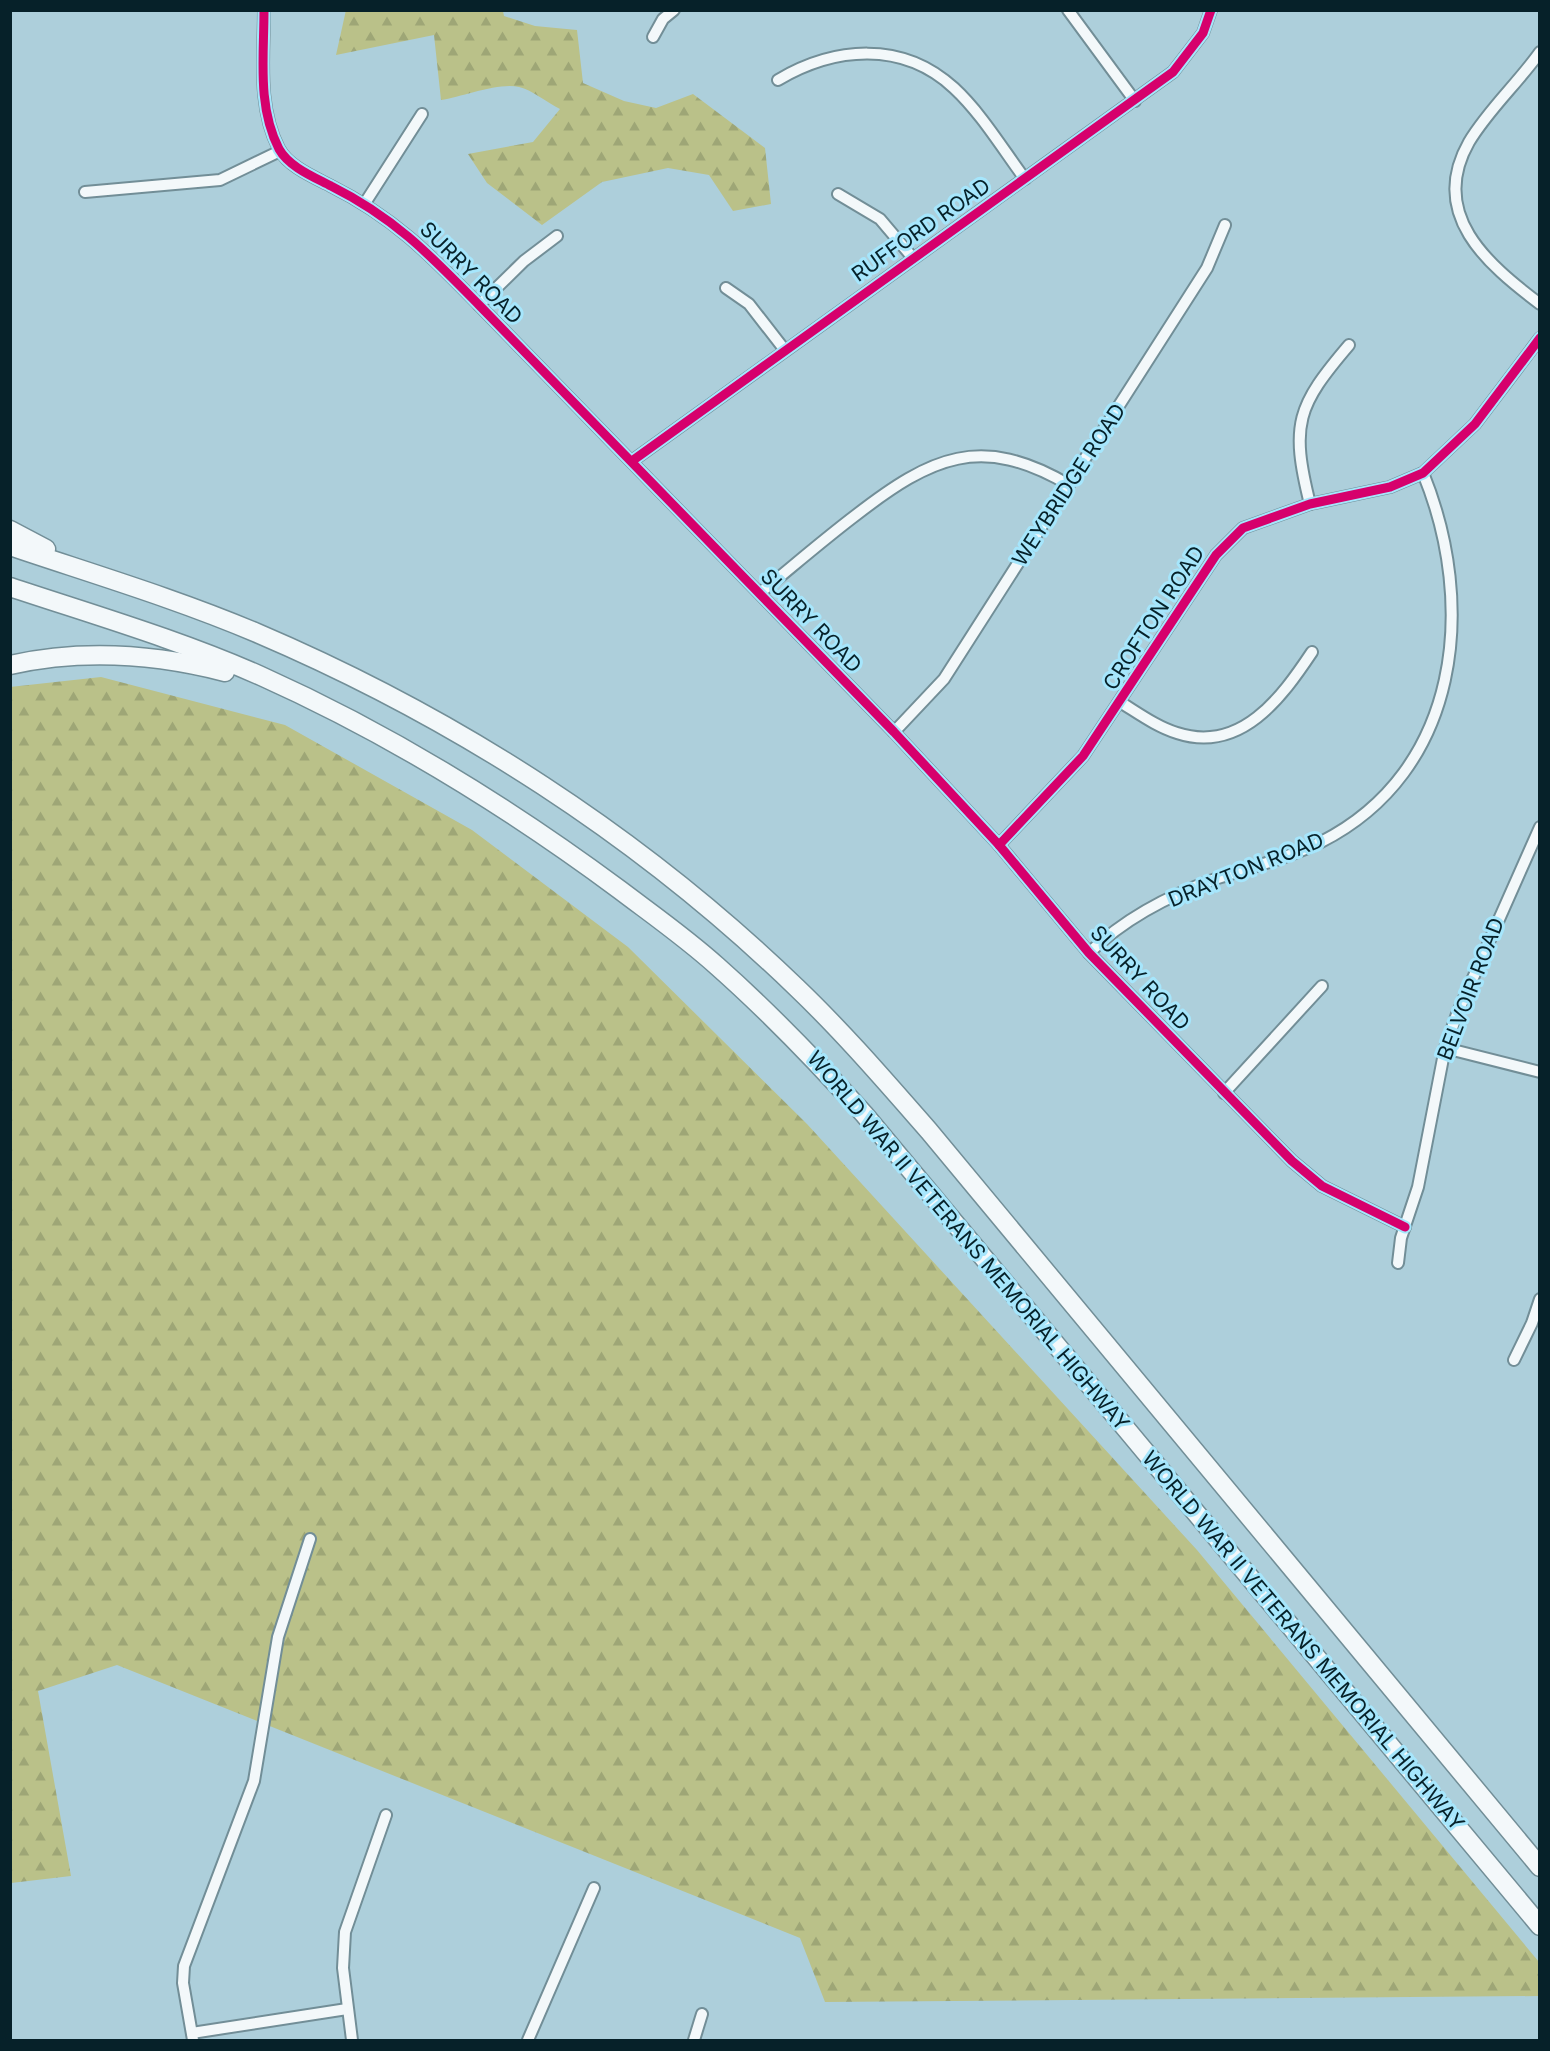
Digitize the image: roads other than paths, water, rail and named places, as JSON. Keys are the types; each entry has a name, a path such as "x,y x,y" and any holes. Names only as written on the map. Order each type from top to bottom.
{"highway":[{"path":"10,530 90,573"},
{"name":"WORLD WAR II VETERANS MEMORIAL HIGHWAY","path":"10,546 254,632 387,694 456,731 592,818 687,890 755,948 837,1027 929,1131 1539,1867"},
{"name":"WORLD WAR II VETERANS MEMORIAL HIGHWAY","path":"10,587 130,627 258,675 310,699 412,754 515,816 687,941 782,1026 857,1106 1539,1926"},
{"path":"10,665 66,656 126,656 177,661 238,676 258,675"}],"street":[{"name":"SURRY ROAD","path":"264,10 263,106 280,151 302,171 365,203 410,236 894,732 999,845 1089,953 1292,1161 1322,1186 1405,1227"},
{"path":"653,37 663,19 674,10"},
{"path":"1068,10 1135,101"},
{"name":"RUFFORD ROAD","path":"632,461 1173,72 1203,33 1211,10"},
{"path":"1539,52 1470,141 1458,169 1455,197 1462,223 1481,252 1539,304"},
{"path":"778,80 799,68 839,54 879,54 912,62 935,73 954,88 1025,178"},
{"path":"365,203 422,114"},
{"path":"85,192 220,180 280,151"},
{"path":"838,194 880,219 913,258"},
{"name":"WEYBRIDGE ROAD","path":"894,732 944,679 1207,268 1225,225"},
{"path":"479,305 524,261 557,236"},
{"path":"726,288 749,304 784,350"},
{"name":"CROFTON ROAD","path":"999,845 1083,756 1216,555 1244,528 1310,504 1390,487 1423,473 1475,424 1539,338"},
{"path":"1310,504 1299,444 1303,412 1316,383 1349,345"},
{"path":"760,593 867,507 914,474 944,462 980,456 1011,459 1043,469 1069,484"},
{"name":"DRAYTON ROAD","path":"1089,953 1115,930 1172,898 1203,884 1285,857 1338,832 1373,806 1404,771 1417,752 1434,717 1452,640 1453,595 1446,552 1432,494 1423,473"},
{"path":"1120,702 1161,726 1188,737 1228,732 1246,725 1274,704 1312,652"},
{"name":"BELVOIR ROAD","path":"1398,1263 1405,1227 1418,1187 1445,1048 1461,1003 1539,827"},
{"path":"1224,1093 1322,986"},
{"path":"1445,1048 1539,1072"},
{"path":"1514,1360 1532,1323 1539,1299"},
{"path":"310,1539 278,1637 254,1781 187,1953 183,1983 192,2037 347,2009"},
{"path":"352,2040 343,1968 345,1932 386,1815"},
{"path":"528,2040 594,1888"},
{"path":"694,2040 702,2014"}]}
